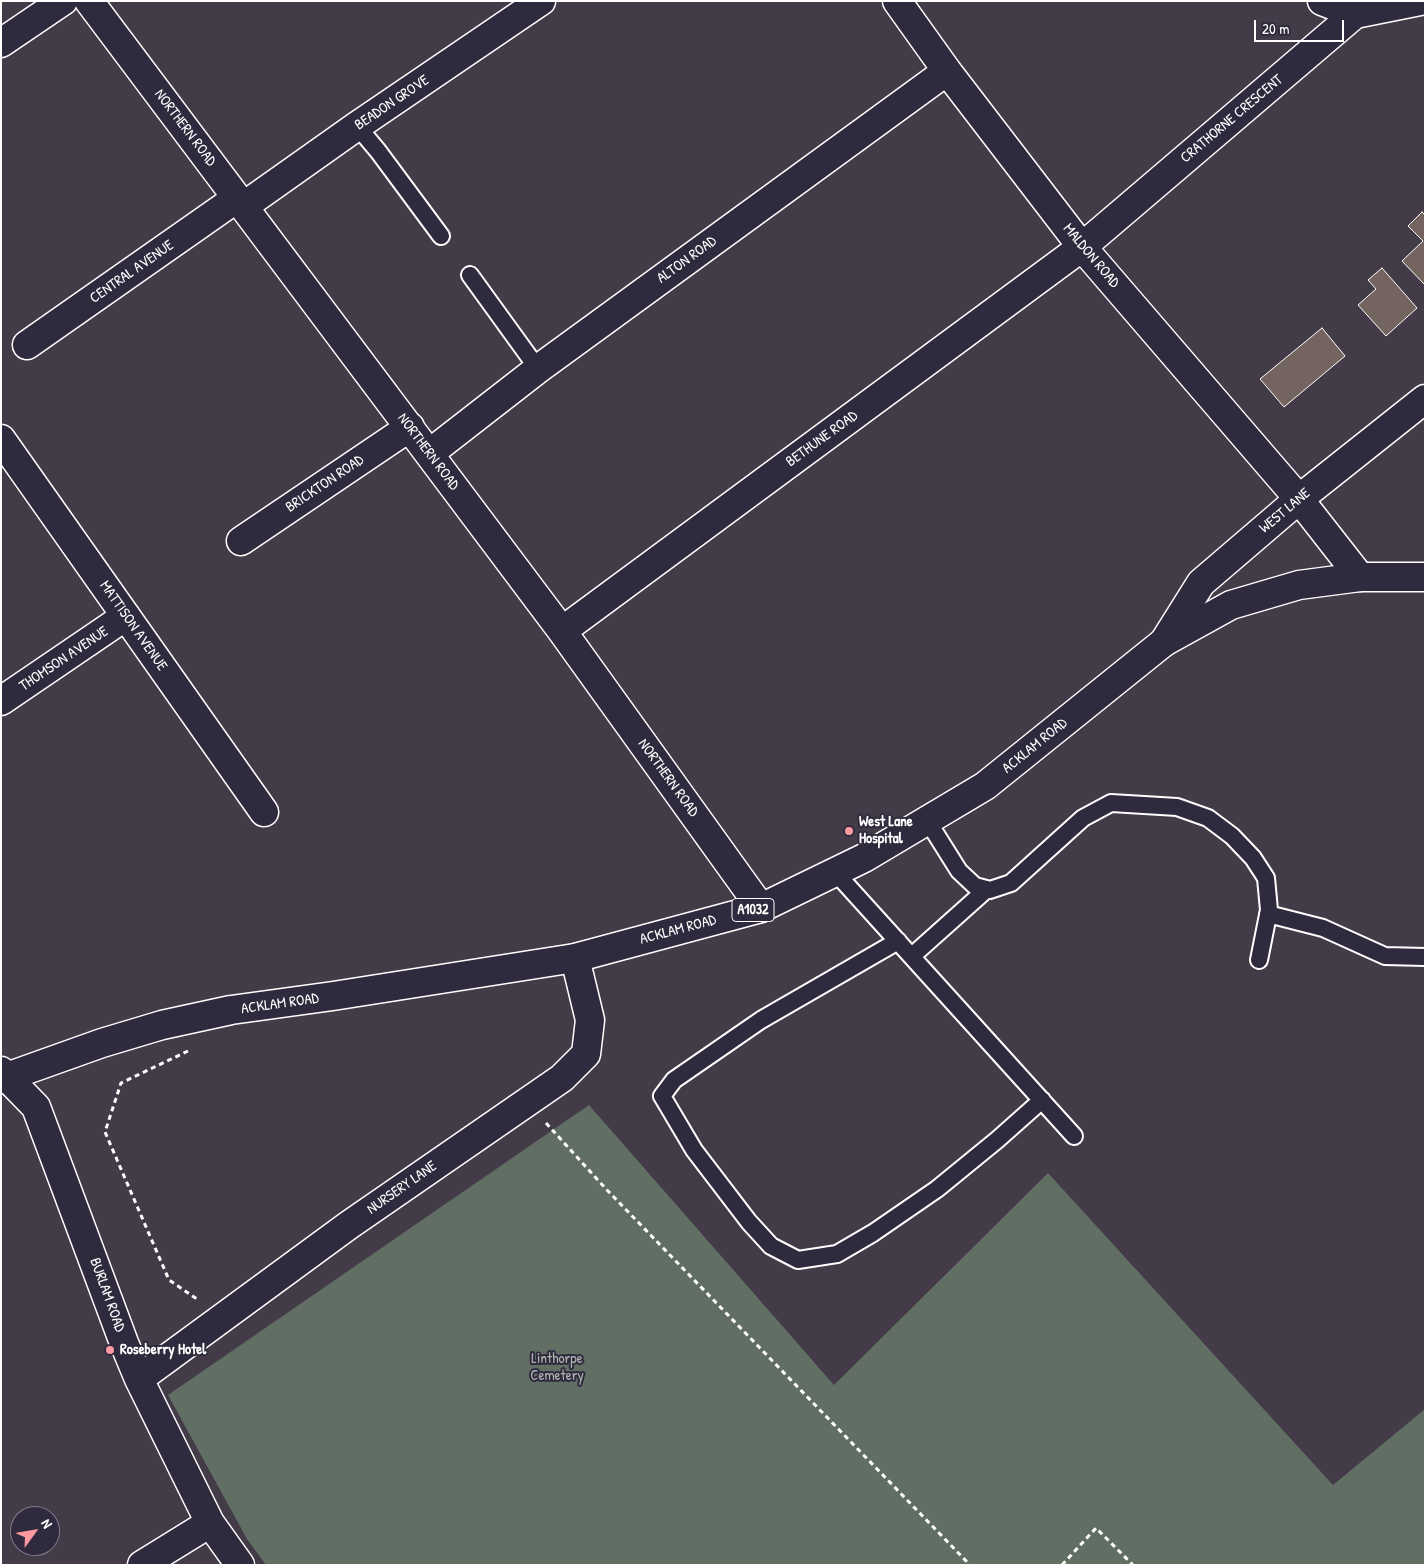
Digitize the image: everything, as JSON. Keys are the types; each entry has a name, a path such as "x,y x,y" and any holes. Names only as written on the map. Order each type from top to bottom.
{"street":[{"path":"1,43 63,1"},
{"name":"NORTHERN ROAD","path":"90,1 562,631 761,908"},
{"name":"BEADON GROVE","path":"240,202 357,126 541,1"},
{"name":"MALDON ROAD","path":"897,1 947,71 1082,247 1299,499 1360,577"},
{"path":"1322,1 1355,14 1420,1"},
{"name":"CRATHORNE CRESCENT","path":"1082,247 1355,14"},
{"name":"ALTON ROAD","path":"430,453 538,369 947,71"},
{"name":"CENTRAL AVENUE","path":"28,345 240,202"},
{"name":"BETHUNE ROAD","path":"562,631 1082,247"},
{"name":"WEST LANE","path":"1164,642 1201,583 1299,499 1425,399"},
{"name":"BRICKTON ROAD","path":"241,541 410,427"},
{"name":"MATTISON AVENUE","path":"1,439 264,812"},
{"name":"ACKLAM ROAD","path":"3,1076 162,1025 213,1014 574,958 761,908 864,858 985,786 1164,642 1231,605 1299,584 1360,577 1425,577"},
{"name":"THOMSON AVENUE","path":"1,701 126,616"},
{"name":"NURSERY LANE","path":"139,1379 349,1225 562,1078 586,1054 590,1020 574,958"},
{"name":"BURLAM ROAD","path":"3,1076 36,1107 139,1379 210,1523 240,1565"},
{"path":"142,1565 210,1523"}],"lane":[{"path":"357,126 378,151 441,236"},
{"path":"470,275 538,369"},
{"path":"928,820 959,871 975,886 990,890 1011,883 1083,818 1111,803 1177,807 1208,818 1232,836 1253,858 1266,878 1269,910 1259,960"},
{"path":"835,872 1074,1136"},
{"path":"912,956 987,889"},
{"path":"1268,914 1323,928 1385,956 1425,957"},
{"path":"898,941 761,1020 674,1080 662,1096 694,1150 749,1222 771,1246 798,1260 836,1254 873,1233 937,1188 997,1140 1042,1100"}],"path":[{"path":"206,1298 197,1299 169,1280 105,1132 121,1083 193,1049 213,1014"},
{"path":"527,1102 607,1190 970,1565"},
{"path":"1062,1565 1096,1528 1133,1565"}],"green space":[{"name":"Linthorpe Cemetery","path":"589,1105 834,1385 1048,1173 1333,1485 1425,1409 1425,1565 266,1565 247,1539 168,1395"}],"building":[{"path":"1422,212 1425,215 1425,285 1402,261 1423,241 1408,226"},
{"path":"1382,268 1417,308 1386,336 1358,305 1376,289 1368,280"},
{"path":"1322,328 1345,356 1284,407 1260,379"}],"place":[{"name":"West Lane Hospital","path":"849,831"},
{"name":"Roseberry Hotel","path":"110,1350"}]}
